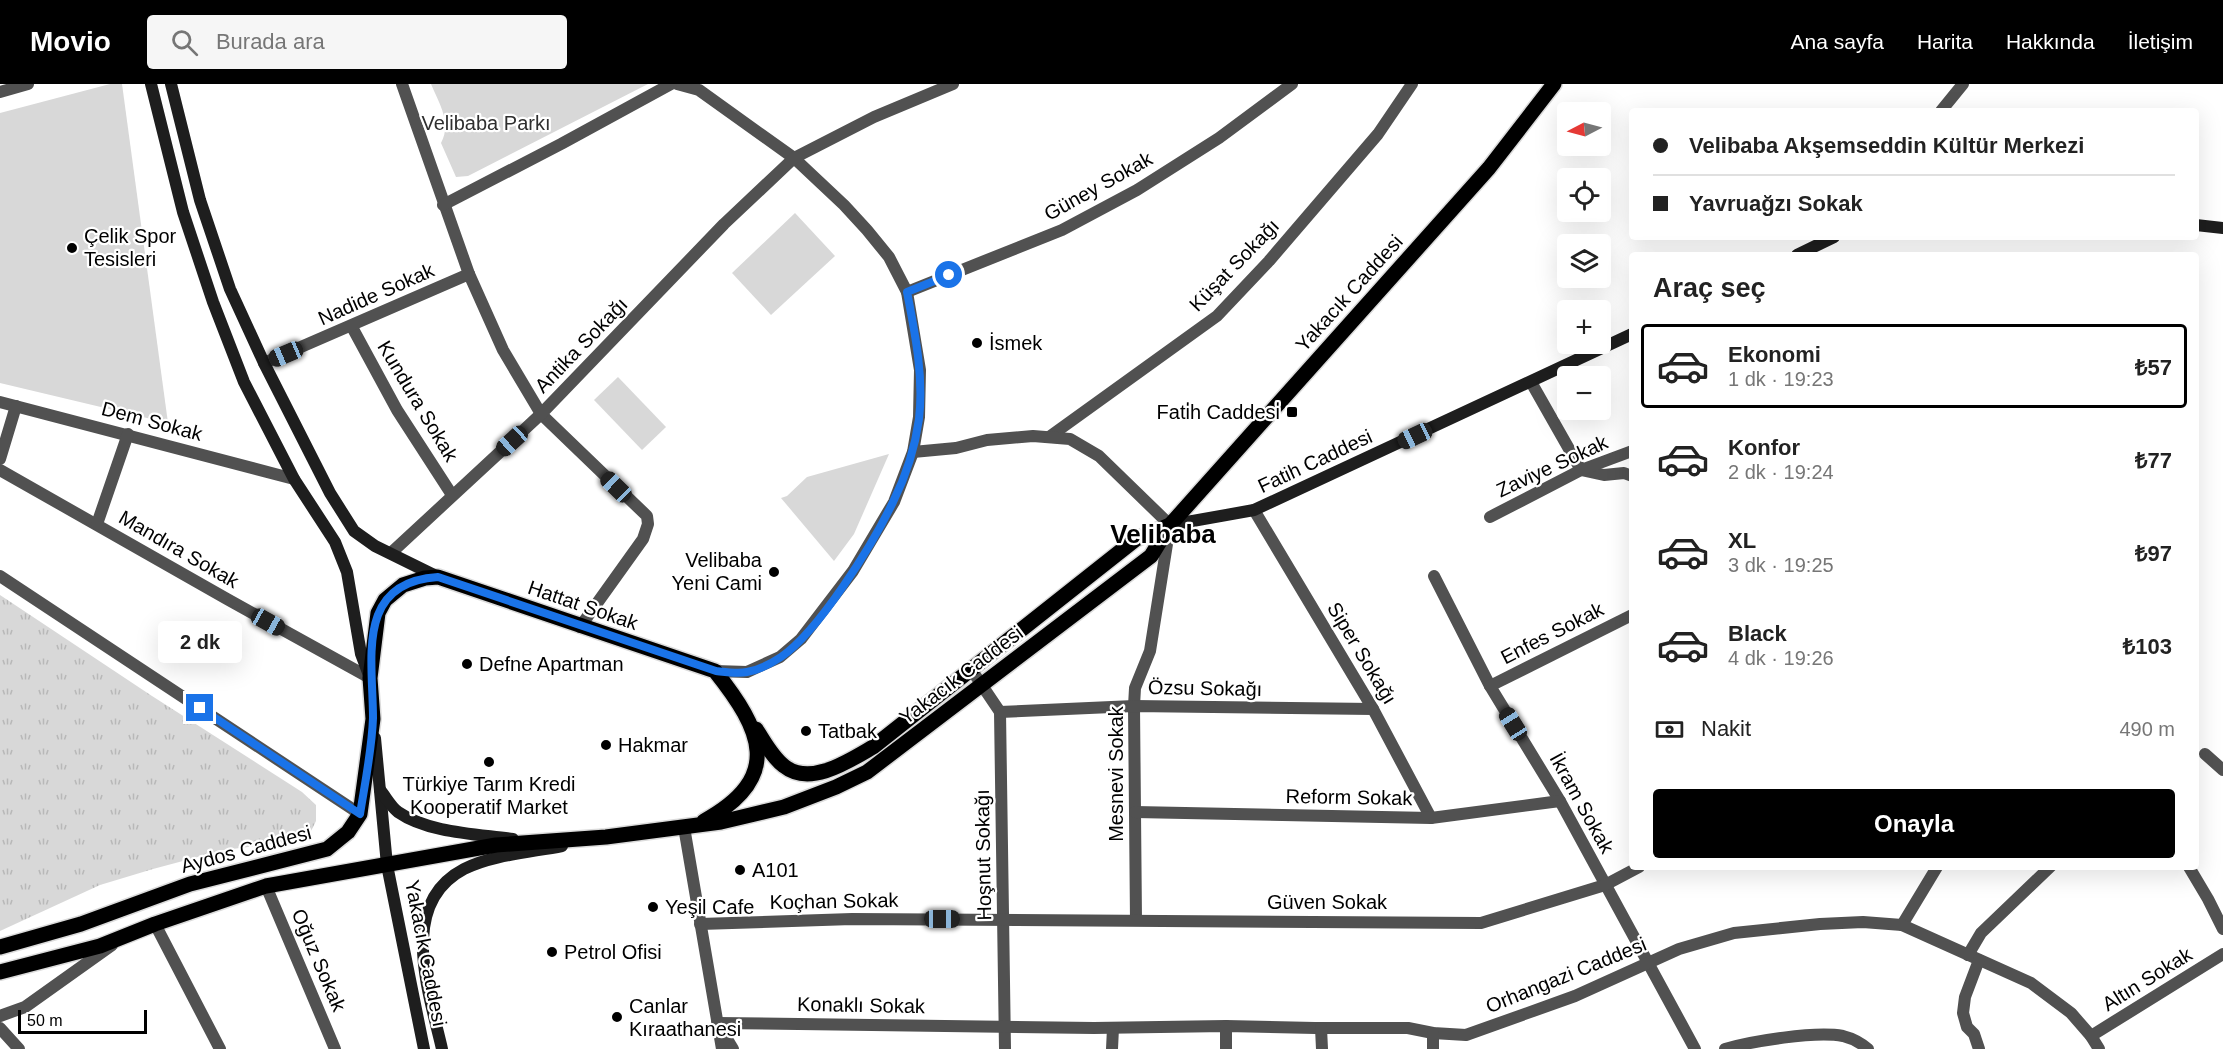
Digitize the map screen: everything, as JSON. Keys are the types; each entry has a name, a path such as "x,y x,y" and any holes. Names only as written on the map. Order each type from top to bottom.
{"main road":[{"name":"Yakacık Caddesi","path":"387,865 450,852 530,842 606,837 757,815 836,787 879,763 1151,556 1170,525 1489,168 1554,84"},
{"name":"Yakacık Caddesi","path":"750,720 782,764 791,771 804,774 821,772 848,761 873,747 1136,539 1170,525"},
{"name":"Hattat Sokak","path":"438,577 580,627 716,671"},
{"path":"360,814 373,719 370,678 378,613 385,600 403,585 438,577"},
{"path":"690,826 728,806 748,785 757,770 757,749 750,720 737,698 716,671"},
{"name":"Aydos Caddesi","path":"0,947 81,924 189,884 327,849 348,832 360,814"},
{"name":"Aydos Caddesi","path":"0,972 82,952 266,886 387,865"}],"street":[{"path":"0,92 28,84"},
{"path":"151,84 183,212 213,302 244,382 294,479 335,542 347,572 361,654 370,678"},
{"path":"171,84 200,200 230,289 264,363 339,508 354,531 375,546 438,577"},
{"path":"402,84 469,274 503,351 541,414 647,516 648,524 643,539 580,627"},
{"path":"443,205 671,84"},
{"path":"677,84 699,90 794,158 867,230 889,257 907,292 920,370 919,417 913,452 894,502 859,561 801,639 780,657 747,672 716,671"},
{"name":"Antika Sokağı","path":"391,553 541,414 724,224 794,158 874,117 953,84"},
{"name":"Güney Sokak","path":"907,292 1071,225 1137,190 1219,138 1292,84"},
{"name":"Küşat Sokağı","path":"1049,437 1217,316 1269,261 1378,134 1412,84"},
{"path":"1943,108 1963,84"},
{"path":"2199,225 2223,228"},
{"path":"1803,252 1828,240"},
{"name":"Nadide Sokak","path":"264,363 352,327 469,274"},
{"name":"Kundura Sokak","path":"352,327 397,410 452,495"},
{"name":"Fatih Caddesi","path":"1170,525 1254,510 1629,335"},
{"path":"1531,382 1581,470 1604,475 1624,473 1629,475"},
{"name":"Dem Sokak","path":"0,402 294,479"},
{"path":"0,459 16,406"},
{"path":"97,524 128,434"},
{"path":"913,452 956,448 987,440 1033,436 1070,439 1099,456 1170,525"},
{"name":"Zaviye Sokak","path":"1490,517 1581,470 1629,452"},
{"name":"Mandıra Sokak","path":"0,470 370,678"},
{"name":"Siper Sokağı","path":"1254,510 1373,709 1431,818"},
{"name":"Mesnevi Sokak","path":"1136,920 1134,706 1136,688 1150,651 1170,525"},
{"path":"0,576 360,814"},
{"name":"İkram Sokak","path":"1434,576 1490,686 1560,801 1695,1049"},
{"name":"Enfes Sokak","path":"1490,686 1629,616"},
{"path":"971,669 1000,712"},
{"name":"Özsu Sokağı","path":"1000,712 1134,706 1373,709"},
{"name":"Hoşnut Sokağı","path":"1000,712 1005,1049"},
{"name":"Yakacık Caddesi","path":"373,719 387,865 424,1049"},
{"path":"2205,754 2223,770"},
{"name":"Yakacık Caddesi","path":"379,789 397,812 420,822 443,830 530,842"},
{"name":"Reform Sokak","path":"1135,812 1431,818 1560,801"},
{"path":"690,826 700,924 722,1049"},
{"name":"Yakacık Caddesi","path":"442,1049 424,971 423,939 431,898 446,881 464,869 483,862 606,837"},
{"name":"Güven Sokak","path":"1004,919 1481,922 1605,885 1633,870"},
{"path":"1902,925 1935,870"},
{"path":"1979,1049 1974,1034 1966,1027 1963,1013 1981,933 2047,870"},
{"path":"2190,870 2208,898 2223,930"},
{"name":"Oğuz Sokak","path":"266,886 335,1049"},
{"name":"Koçhan Sokak","path":"700,924 841,919 1004,919"},
{"name":"Orhangazi Caddesi","path":"1004,1027 1408,1028 1433,1033 1466,1035 1575,996 1679,949 1734,933 1863,922 1902,925 2031,983 2071,1013 2099,1049"},
{"path":"155,924 220,1049"},
{"path":"0,1016 25,1007 122,938"},
{"name":"Altın Sokak","path":"2091,1036 2223,954"},
{"path":"717,1023 733,1049"},
{"name":"Konaklı Sokak","path":"717,1023 1004,1027"},
{"path":"1226,1026 1226,1049"},
{"path":"0,1028 19,1049"},
{"path":"1112,1049 1113,1028"},
{"path":"1321,1028 1322,1049"},
{"path":"1433,1033 1433,1049"},
{"path":"1725,1049 1738,1045 1809,1035 1843,1036 1863,1044 1868,1049"}],"green space":[{"name":"Çelik Spor Tesisleri","path":"110,84 122,84 168,423 0,383 0,113"},
{"name":"Velibaba Parkı","path":"431,84 648,84 468,176 456,177 441,143 445,121"},
{"path":"795,213 835,256 771,315 732,273"},
{"path":"618,377 666,427 642,450 594,400"},
{"path":"889,454 854,534 834,561 781,498 787,496 807,477"},
{"path":"0,595 302,792 316,805 316,821 309,835 294,841 224,850 100,885 0,931"}],"place":[{"name":"Çelik Spor Tesisleri","path":"72,248"},
{"name":"İsmek","path":"977,343"},
{"name":"Fati̇h Caddesi̇","path":"1292,412"},
{"name":"Velibaba Yeni Cami","path":"774,572"},
{"name":"Defne Apartman","path":"467,664"},
{"name":"Tatbak","path":"806,731"},
{"name":"Hakmar","path":"606,745"},
{"name":"Türkiye Tarım Kredi Kooperatif Market","path":"489,762"},
{"name":"A101","path":"740,870"},
{"name":"Yeşil Cafe","path":"653,907"},
{"name":"Petrol Ofisi","path":"552,952"},
{"name":"Canlar Kıraathanesi","path":"617,1017"}],"district":[{"name":"Velibaba","path":"1163,534"}],"route":[{"path":"200,708 360,814 373,719 370,678 378,613 385,600 403,585 413,581 438,577 580,627 716,671 747,672 780,657 801,639 824,611 853,570 894,502 913,452 919,417 920,370 907,292 949,275"}]}
